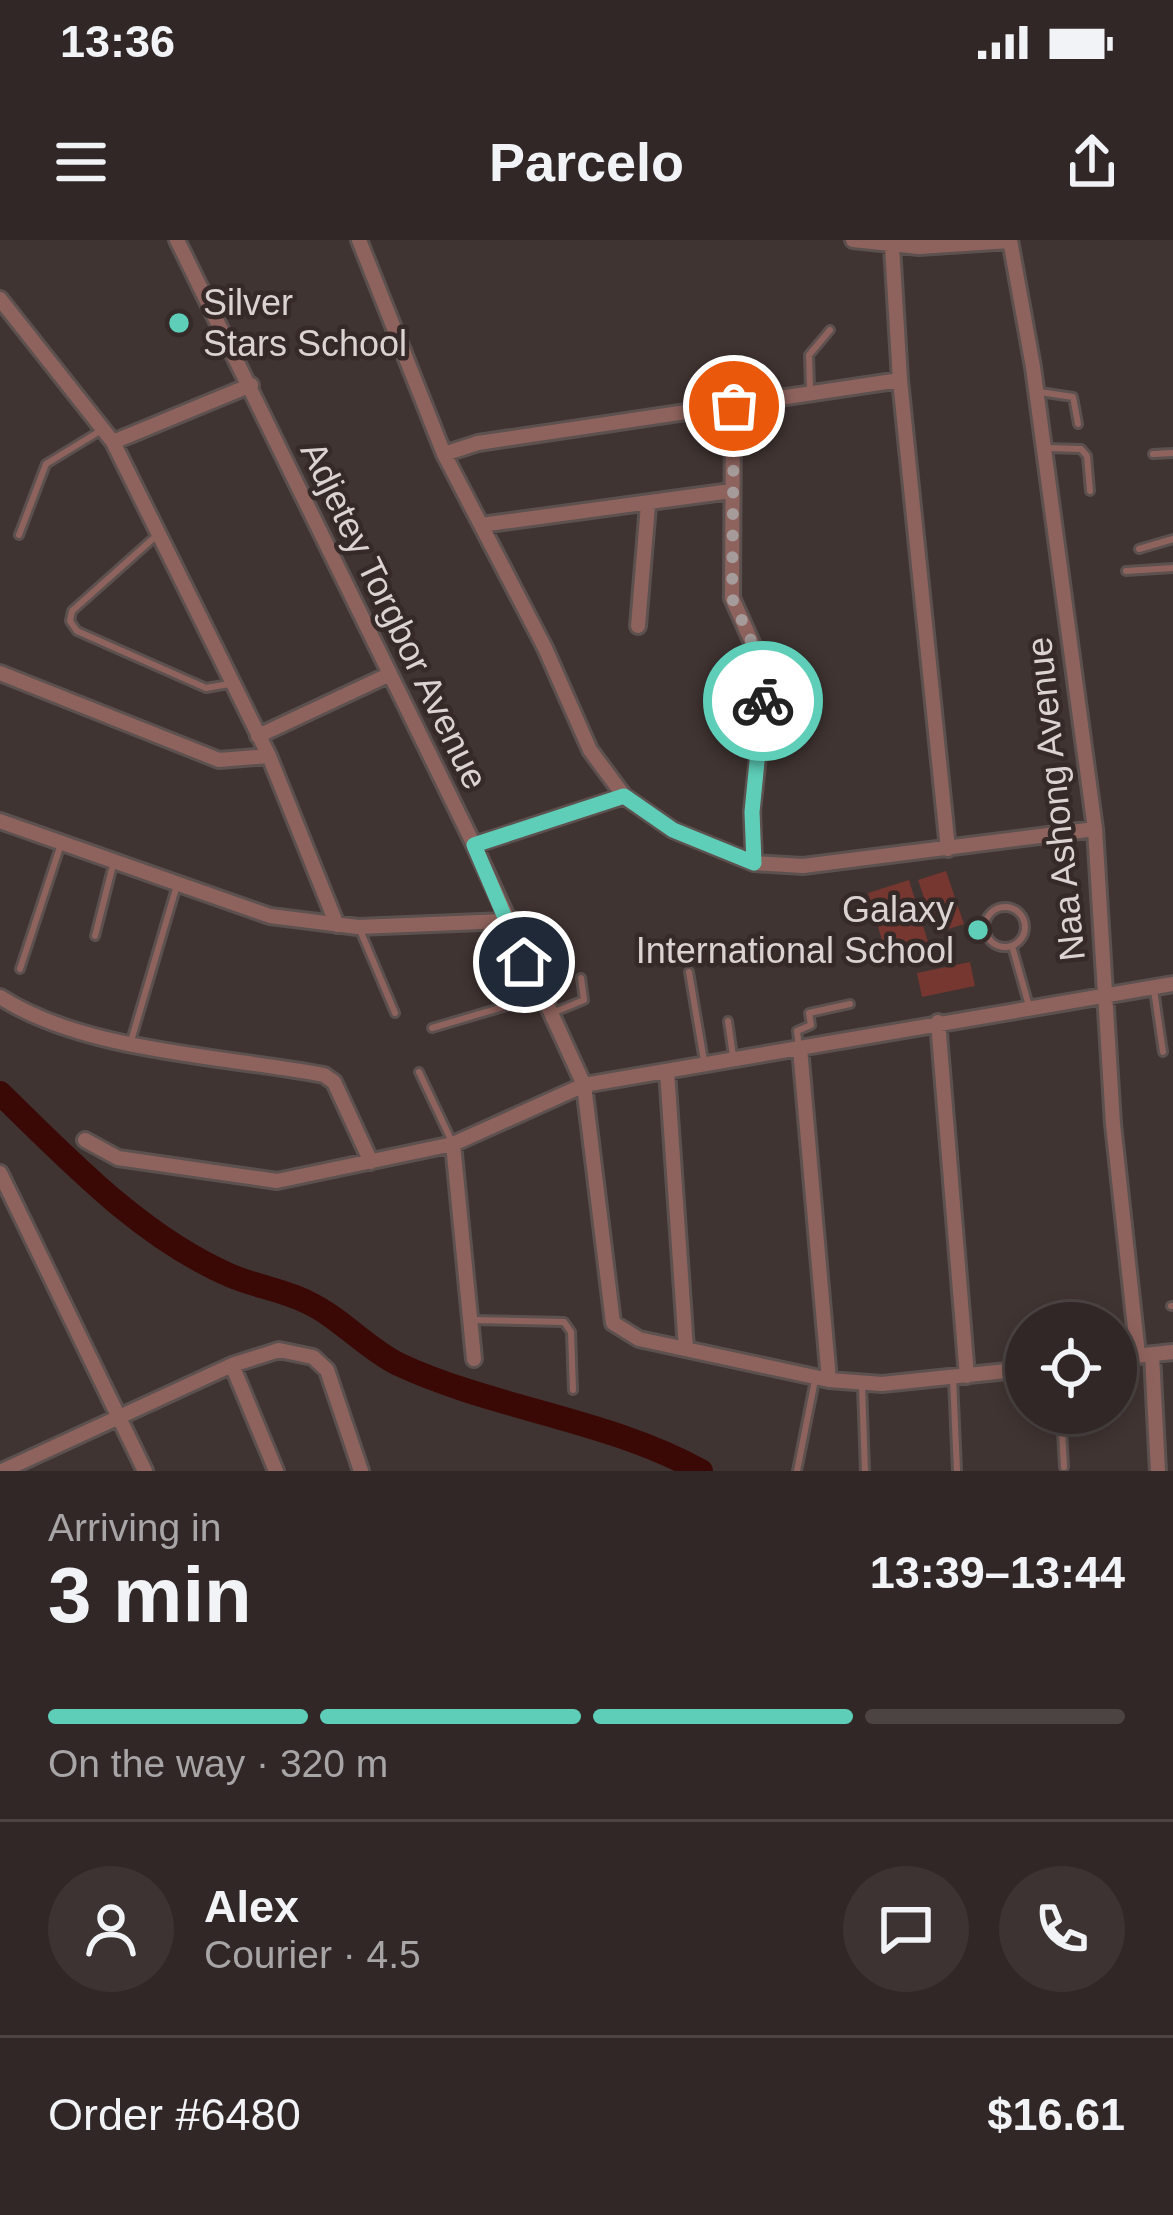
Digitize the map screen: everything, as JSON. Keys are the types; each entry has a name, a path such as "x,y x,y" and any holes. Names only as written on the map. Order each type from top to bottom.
{"street":[{"name":"Adjetey Torgbor Avenue","path":"177,240 474,845 584,1085 613,1323 639,1339 686,1349"},
{"path":"359,240 444,454 545,648 590,750 624,796 673,830 754,863 803,866 1095,829"},
{"path":"853,240 892,246 1010,240"},
{"name":"Naa Ashong Avenue","path":"1010,240 1036,392 1095,829 1105,992 1158,1471"},
{"path":"892,246 900,380 948,849"},
{"path":"0,299 108,436 269,757 338,925"},
{"path":"444,454 478,443 900,380"},
{"path":"108,436 251,385"},
{"path":"734,406 732,598 753,645 763,710 752,812 754,863"},
{"path":"481,525 730,491"},
{"path":"638,626 648,505"},
{"path":"0,673 219,760 269,757"},
{"path":"259,736 388,675"},
{"path":"474,845 624,796"},
{"path":"0,821 240,909 358,927 505,921"},
{"path":"86,1140 118,1158 277,1180 453,1144 584,1085 1105,992 1173,984"},
{"path":"0,997 37,1017 131,1041 330,1078 371,1162"},
{"path":"938,1022 960,1377"},
{"path":"800,1048 822,1378"},
{"path":"667,1071 686,1349 862,1382 1005,1372"},
{"path":"453,1144 473,1359"},
{"path":"0,1173 145,1471"},
{"path":"2,1471 232,1365 279,1350 314,1357 337,1391 361,1471"},
{"path":"1137,1356 1173,1352"},
{"path":"232,1365 276,1471"}],"lane":[{"path":"810,393 809,355 830,330"},
{"path":"1036,392 1073,397 1078,424"},
{"path":"19,535 46,464 108,436"},
{"path":"1044,448 1082,448 1088,456 1090,491"},
{"path":"1153,454 1173,453"},
{"path":"158,534 72,611 70,621 76,631 206,688 232,683"},
{"path":"1139,549 1173,539"},
{"path":"1126,571 1173,568"},
{"path":"20,969 62,841"},
{"path":"95,936 114,861"},
{"path":"131,1041 177,885"},
{"path":"999,908 1011,908 1024,920 1022,938 1012,946 1000,946 986,934 986,921 999,908"},
{"path":"358,927 395,1013"},
{"path":"1012,946 1029,1006"},
{"path":"689,971 704,1064"},
{"path":"549,1015 584,1000 581,978"},
{"path":"1153,987 1163,1052"},
{"path":"432,1028 540,996"},
{"path":"800,1048 797,1031 811,1024 812,1011 850,1004"},
{"path":"728,1021 734,1059"},
{"path":"419,1072 453,1144"},
{"path":"470,1320 564,1322 571,1332 573,1390"},
{"path":"957,1471 960,1377"},
{"path":"797,1471 822,1378"},
{"path":"862,1382 865,1471"},
{"path":"1062,1434 1064,1467"}],"shaded area":[{"path":"946,871 964,924 936,933 918,880"},
{"path":"909,880 929,945 887,957 868,893"},
{"path":"970,962 975,986 922,997 917,973"}],"waterway":[{"path":"0,1093 107,1194 196,1259 307,1302 398,1364 628,1439 701,1471"}],"way so far":[{"path":"734,406 732,598 753,645 763,701"}],"place":[{"name":"Silver Stars School","path":"179,323"},
{"name":"Galaxy International School","path":"978,930"}],"route":[{"path":"524,962 474,845 624,796 673,830 754,863 752,812 763,701"}]}
